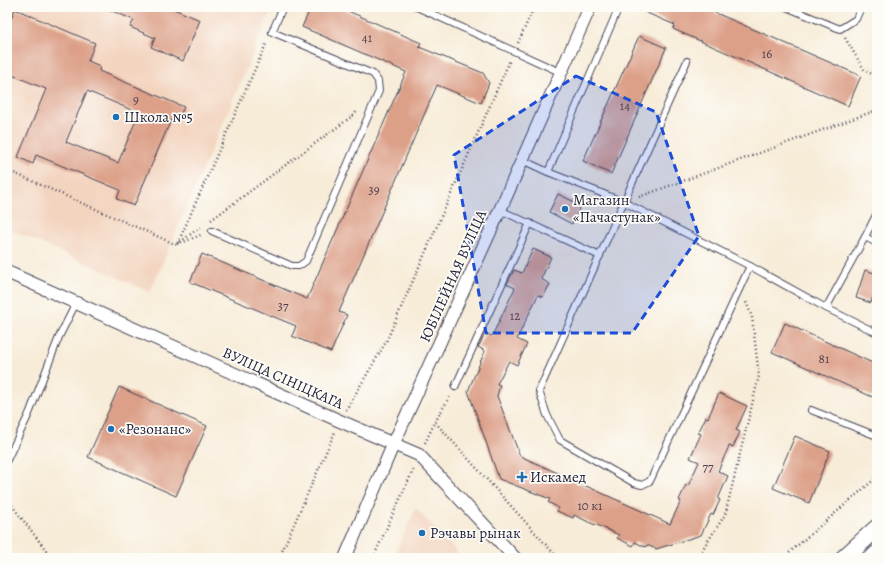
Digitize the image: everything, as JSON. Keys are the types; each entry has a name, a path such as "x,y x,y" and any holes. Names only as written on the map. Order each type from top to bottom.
{"main road":[{"path":"844,558 877,528"},
{"path":"872,558 877,554"}],"street":[{"name":"ЮБІЛЕЙНАЯ ВУЛІЦА","path":"345,558 393,445 562,73 590,7"},
{"name":"ВУЛІЦА СІНІЦКАГА","path":"7,272 419,456 515,558"}],"lane":[{"path":"212,231 292,266 299,266 306,261 379,91 378,81 373,74 272,32 284,7"},
{"path":"417,7 562,73"},
{"path":"548,172 619,7"},
{"path":"786,7 840,29 856,19 861,7"},
{"path":"688,61 539,391 547,415 560,440 634,483 642,485 650,481 750,266"},
{"path":"522,160 624,202 750,266 826,308 877,333"},
{"path":"500,210 600,256"},
{"path":"826,308 877,213"},
{"path":"455,387 530,224"},
{"path":"865,237 877,243"},
{"path":"7,460 29,414 59,337 76,303"},
{"path":"811,410 877,436"}],"path":[{"path":"279,558 340,421 356,391 386,342 534,7"},
{"path":"840,29 865,71 877,76"},
{"path":"177,245 272,32"},
{"path":"209,221 356,114 358,107"},
{"path":"624,202 877,110"},
{"path":"7,170 177,245 212,231"},
{"path":"177,245 202,226"},
{"path":"699,558 700,553 725,515 759,376 752,317 740,288"},
{"path":"435,422 455,387"},
{"path":"784,558 877,477"},
{"path":"7,499 52,558"}],"highlighted area":[{"path":"576,76 656,112 699,236 632,333 486,333 454,155"}],"shaded area":[{"name":"Школа №5","path":"7,7 273,7 150,292 7,228"},
{"name":"Рэчавы рынак","path":"416,508 462,558 393,558"}],"building":[{"path":"103,7 169,7 200,20 183,61 151,47 155,38 130,27 134,20"},
{"path":"311,7 339,7 421,43 419,47 483,73 489,83 481,103 437,85 339,312 347,315 331,352 292,336 296,326 190,282 202,254 307,299 406,72 302,27"},
{"path":"633,7 702,7 861,76 848,106 673,29 675,25"},
{"path":"15,9 95,43 88,61 100,66 99,71 184,107 177,122 171,120 134,206 117,199 120,190 36,155 33,164 18,157 46,89 7,73 7,28","holes":["87,91 139,113 118,163 66,142"]},
{"path":"639,36 666,48 611,174 583,161"},
{"name":"Магазин «Пачастунак»","path":"558,194 581,205 572,224 549,212"},
{"path":"533,249 551,257 541,279 550,284 543,297 538,295 517,339 527,344 517,365 509,361 497,384 500,385 497,396 520,456 670,524 681,501 679,500 686,485 688,486 699,462 690,458 701,434 698,433 706,417 708,418 719,393 747,406 736,430 740,432 733,447 729,446 718,471 728,476 718,499 720,500 713,515 711,514 701,535 656,549 647,545 645,547 635,542 633,546 617,538 619,535 574,515 573,518 557,511 559,508 548,502 550,499 499,479 468,391 485,351 478,347 485,333 492,336 515,288 507,284 514,270 522,273"},
{"path":"865,270 877,274 877,285 871,303 856,298"},
{"path":"785,323 877,365 877,399 772,352"},
{"path":"119,387 207,426 176,496 88,457"},
{"path":"795,436 830,451 809,503 773,488"}],"place":[{"name":"Школа №5","path":"116,117"},
{"name":"Магазин «Пачастунак»","path":"565,209"},
{"name":"«Резонанс»","path":"111,429"},
{"name":"Искамед","path":"522,477"},
{"name":"Рэчавы рынак","path":"422,533"}]}
